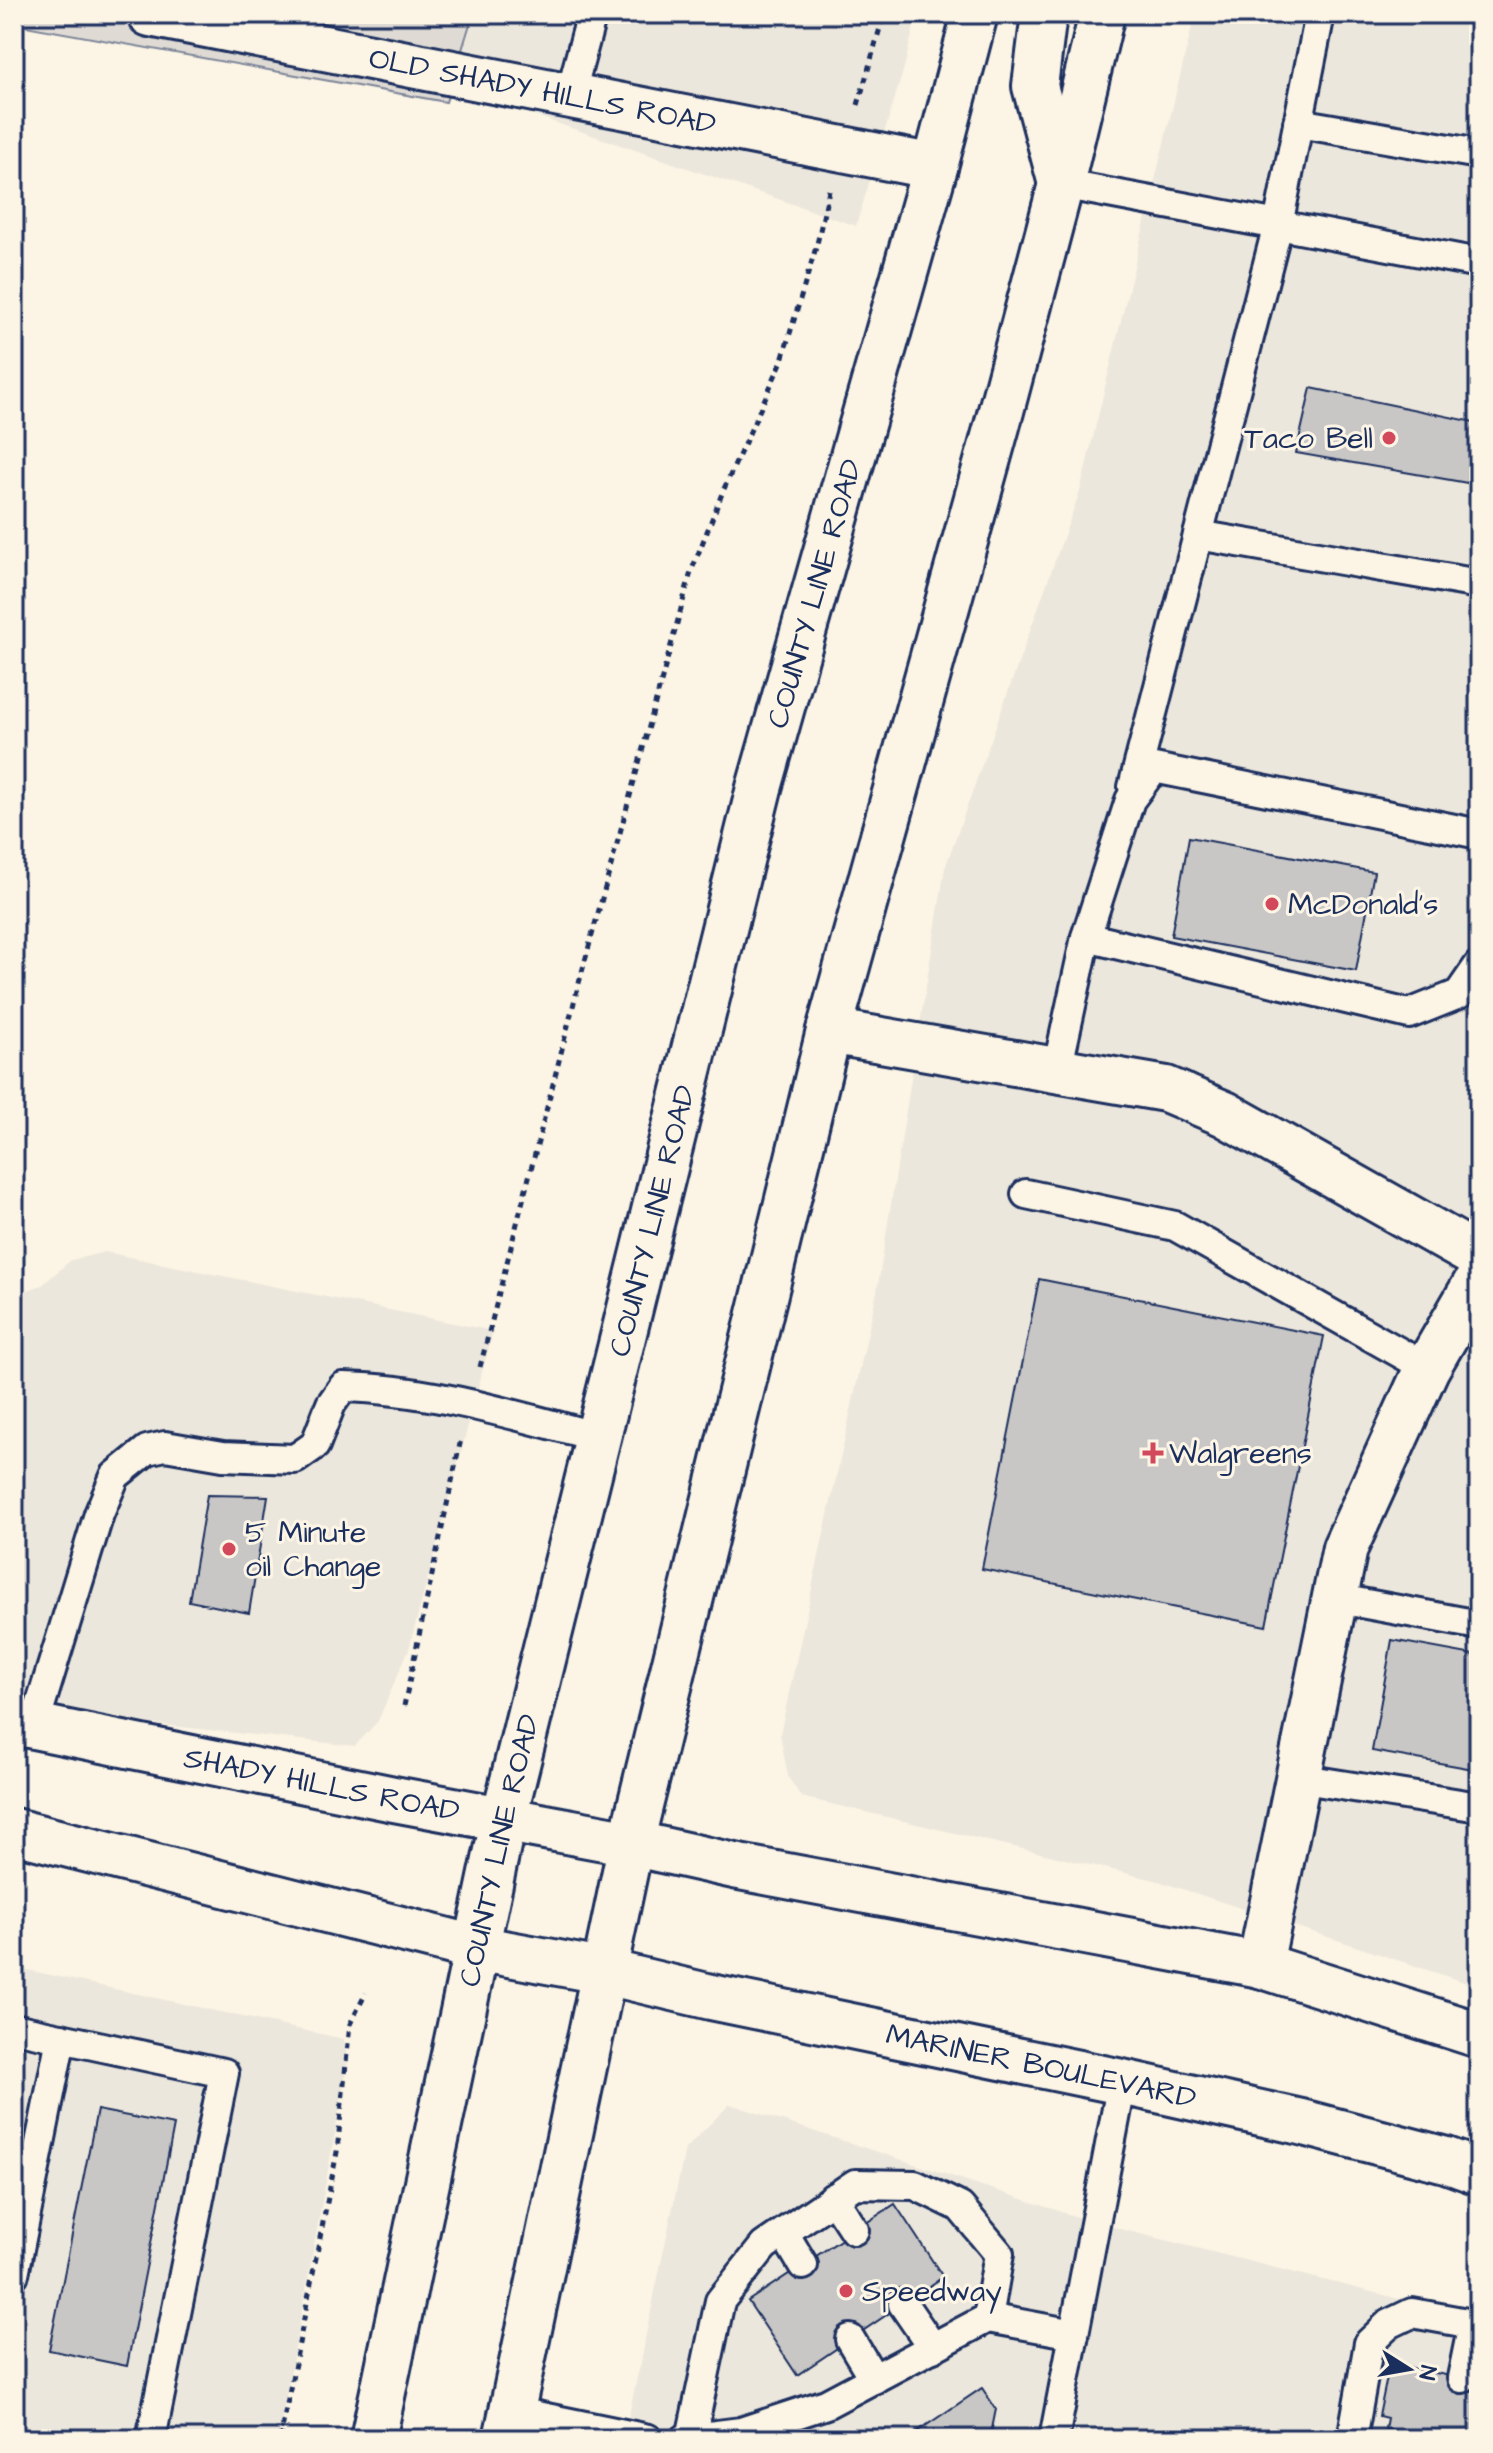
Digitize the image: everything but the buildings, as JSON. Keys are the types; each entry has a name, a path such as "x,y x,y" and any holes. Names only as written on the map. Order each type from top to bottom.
{"main road":[{"name":"OLD SHADY HILLS ROAD","path":"150,14 935,167"},
{"name":"COUNTY LINE ROAD","path":"373,2439 504,1817 759,788 935,167 975,14"},
{"path":"1044,14 1035,86 1061,184"},
{"path":"509,2425 631,1843 829,1031 997,426 1102,14"},
{"path":"829,1031 1166,1089 1225,1114 1479,1257"},
{"path":"1260,1965 1345,1548 1427,1368 1479,1278"},
{"name":"SHADY HILLS ROAD","path":"24,1724 394,1799 631,1843"},
{"path":"14,1831 476,1948 602,1971"},
{"path":"631,1843 739,1867 1260,1965 1479,2035"},
{"name":"MARINER BOULEVARD","path":"602,1971 1301,2122 1446,2160 1479,2172"}],"lane":[{"path":"570,96 592,14"},
{"path":"1057,1070 1086,937 1130,800 1278,225 1320,14"},
{"path":"1298,123 1479,154"},
{"path":"1061,184 1479,263"},
{"path":"1198,535 1479,584"},
{"path":"1130,800 1154,768 1479,834"},
{"path":"1086,937 1409,1014 1459,994 1479,965"},
{"path":"1026,1194 1175,1226 1427,1368"},
{"path":"24,1724 115,1476 147,1450 165,1446 223,1456 295,1459 315,1445 331,1404 343,1387 375,1388 471,1403 598,1437"},
{"path":"1334,1598 1479,1625"},
{"path":"1297,1778 1479,1807"},
{"path":"14,2028 224,2073 151,2439"},
{"path":"14,2274 61,2038"},
{"path":"1054,2439 1122,2082"},
{"path":"988,2318 999,2254 960,2207 915,2185 855,2184 764,2246 720,2301 688,2439 741,2432 826,2404 988,2318 1074,2334"},
{"path":"833,2198 854,2230"},
{"path":"784,2233 803,2265"},
{"path":"903,2304 933,2348"},
{"path":"1352,2439 1369,2343 1389,2324 1412,2313 1473,2324 1462,2378"},
{"path":"850,2339 874,2379"},
{"path":"509,2425 648,2439"}],"path":[{"path":"404,1706 459,1445 579,983 691,572 723,491 781,363 817,244 827,193 846,150 884,14"},
{"path":"280,2439 337,2152 350,2024 366,1993"}],"shaded area":[{"path":"14,14 473,14 446,102 14,24"},
{"path":"473,14 917,14 904,68 856,226 452,87"},
{"path":"1195,14 1479,14 1479,1987 1155,1880 801,1797 788,1777 780,1734 877,1291 945,868 1080,491"},
{"path":"105,1252 493,1331 409,1649 378,1721 355,1746 153,1724 14,1697 14,1295 42,1285 71,1260"},
{"path":"14,1967 344,2039 348,2063 278,2439 14,2439"},
{"path":"730,2104 1093,2222 1479,2319 1479,2439 624,2439 685,2149"}],"place":[{"name":"Taco Bell","path":"1389,438"},
{"name":"McDonald's","path":"1272,904"},
{"name":"Walgreens","path":"1153,1453"},
{"name":"5 Minute oil Change","path":"229,1549"},
{"name":"Speedway","path":"846,2291"}]}
